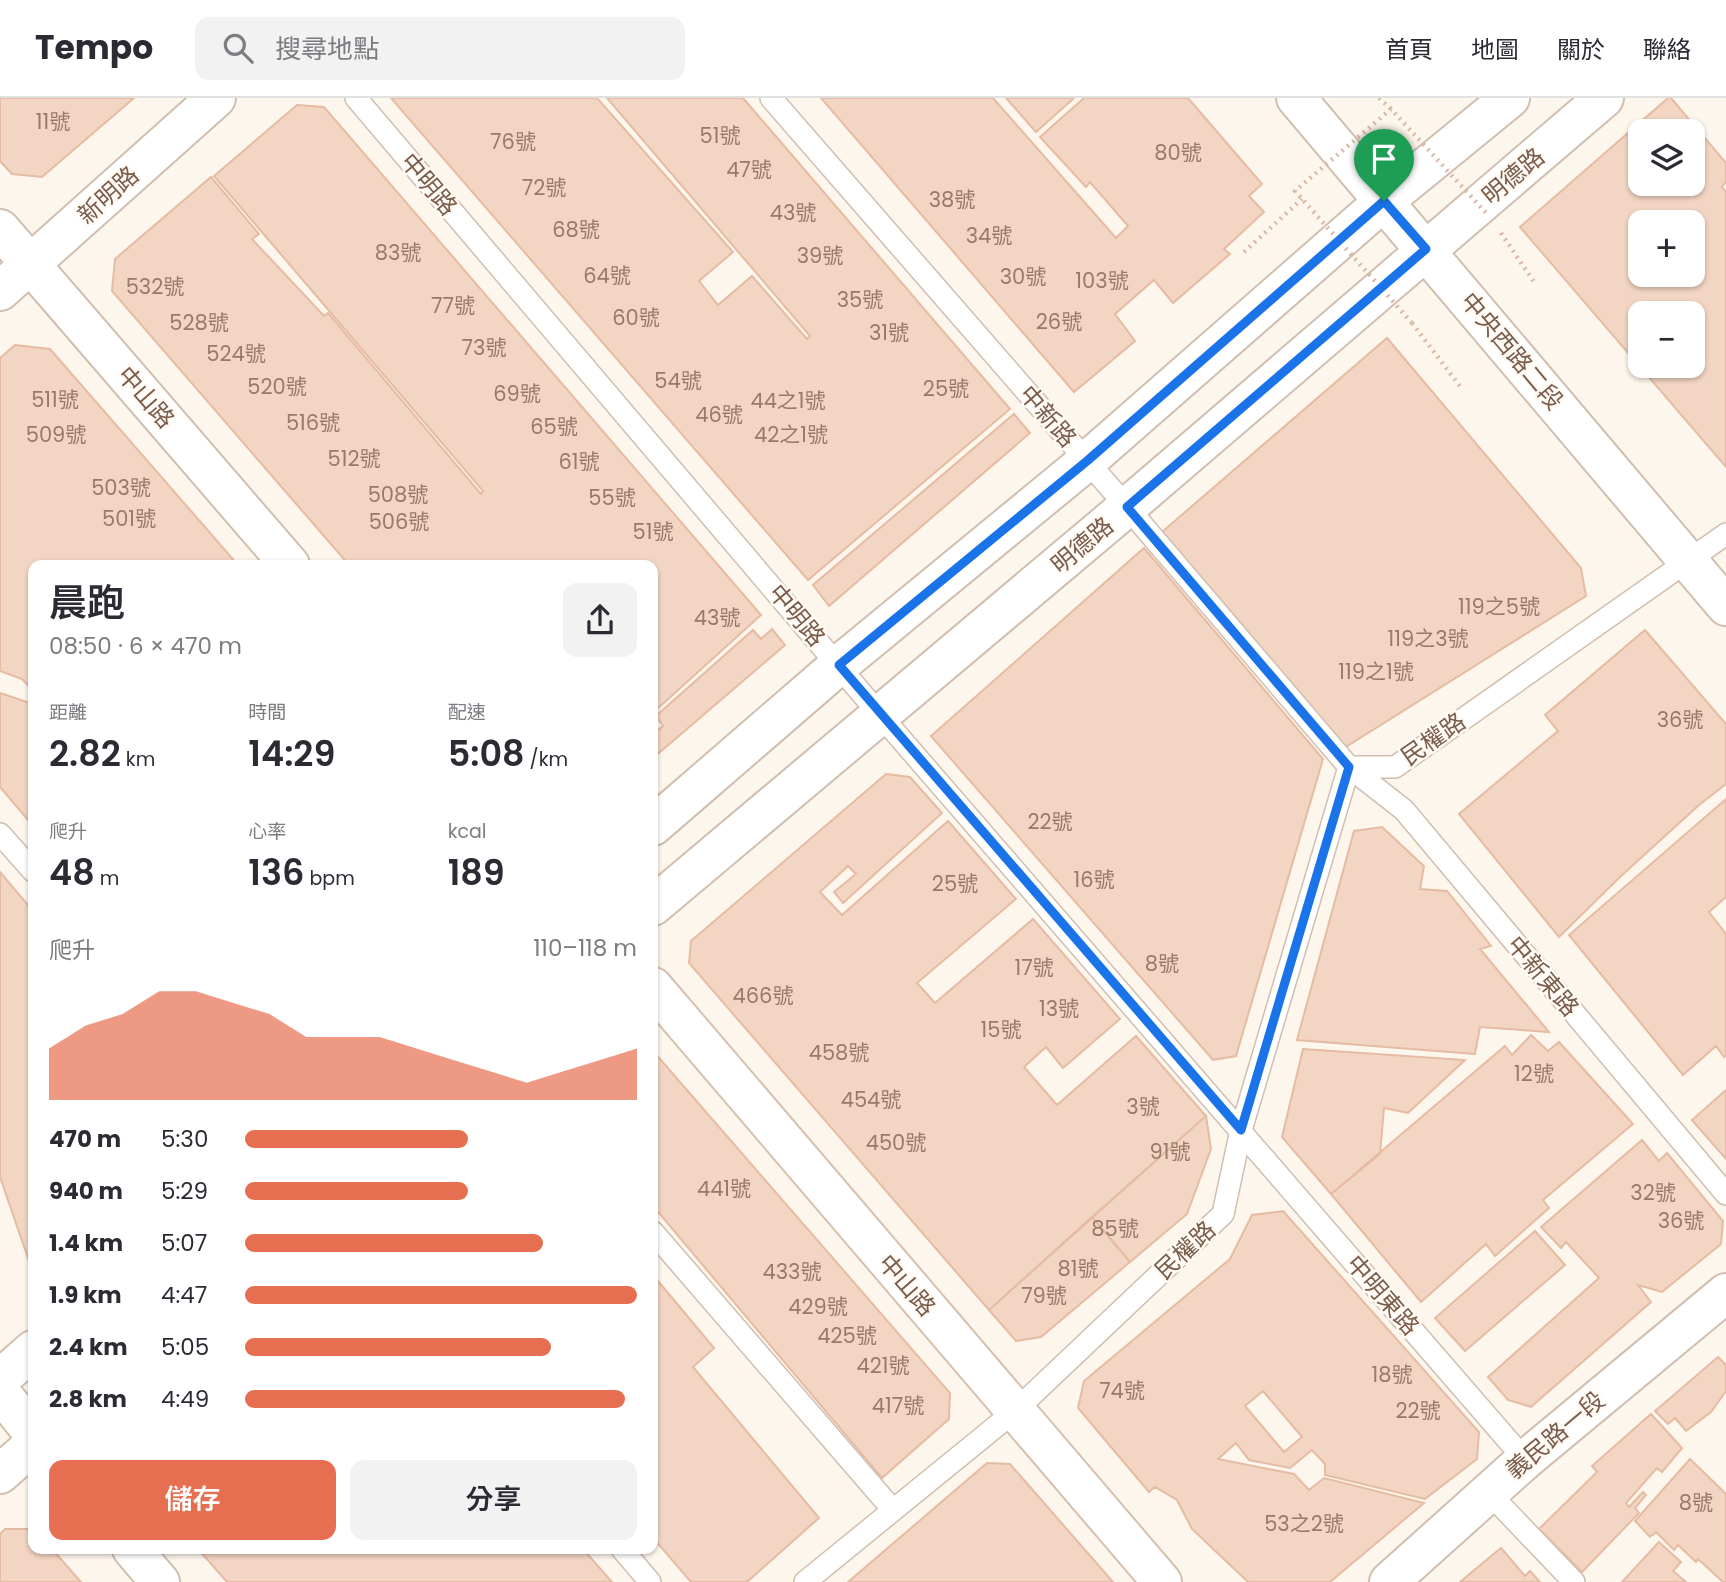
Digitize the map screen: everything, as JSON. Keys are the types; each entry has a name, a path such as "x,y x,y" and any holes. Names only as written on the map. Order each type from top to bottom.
{"street":[{"name":"新明路","path":"0,292 216,98"},
{"name":"中央西路二段","path":"1296,98 1726,606"},
{"path":"658,822 839,665 1087,461 1384,201 1510,98"},
{"name":"明德路","path":"658,902 1127,507 1604,98"},
{"name":"中山路","path":"0,229 286,560"},
{"name":"中山路","path":"658,993 1163,1582"},
{"name":"義民路一段","path":"1389,1582 1525,1460 1726,1293"},
{"path":"0,1379 28,1354"},
{"path":"0,1392 28,1427"},
{"path":"0,1474 28,1449"},
{"path":"136,1554 160,1582"}],"lane":[{"name":"中明路","path":"356,98 881,716 1241,1130"},
{"name":"中新路","path":"771,98 1349,767"},
{"name":"民權路","path":"805,1582 1015,1411 1223,1214 1241,1130 1349,767 1395,767 1726,534"},
{"name":"中新東路","path":"1349,767 1404,810 1726,1195"},
{"path":"0,834 28,865"},
{"name":"中明東路","path":"1241,1130 1525,1460"},
{"path":"658,1239 893,1510"},
{"path":"1488,1492 1574,1582"},
{"path":"626,1554 650,1582"}],"path":[{"path":"1379,98 1494,223"},
{"path":"1391,109 1295,191 1412,323 1462,389"},
{"path":"1244,252 1303,199"},
{"path":"1500,231 1534,282"}],"building":[{"path":"0,98 134,98 42,177 12,174 0,161"},
{"path":"391,98 597,98 733,252 699,281 718,305 752,276 807,339 810,336 607,98 743,98 1010,409 808,580"},
{"path":"821,98 993,98 1116,238 1128,226 1090,182 1086,187 1040,137 1084,98 1188,98 1262,184 1249,196 1264,212 1224,249 1230,254 1173,303 1154,280 1115,314 1135,341 1074,392"},
{"path":"1006,98 1074,98 1036,132"},
{"path":"1668,98 1671,98 1689,119 1644,119"},
{"path":"297,105 324,107 761,615 658,708 658,560 345,560 112,291 115,259 211,177 259,234 252,239 324,316 328,313 481,494 483,491 214,176"},
{"path":"1628,133 1628,196 1705,196 1705,138 1726,163 1726,182 1722,187 1726,192 1726,467 1650,378 1705,378 1705,301 1628,301 1628,353 1520,227"},
{"path":"1387,338 1581,568 1586,596 1341,750 1155,538"},
{"path":"15,345 50,349 234,560 28,560 28,686 22,679 0,671 0,358"},
{"path":"1014,414 1030,433 829,606 813,585"},
{"path":"1144,548 1323,759 1236,1056 1213,1060 931,736"},
{"path":"772,629 785,645 658,754 658,730 663,726 658,714 753,630 761,639"},
{"path":"1645,630 1726,724 1726,784 1620,877 1559,937 1459,814 1558,731 1545,715"},
{"path":"0,693 28,702 28,820 0,787"},
{"path":"886,774 910,777 942,813 843,903 834,892 856,874 848,866 820,892 842,915 948,821 1016,899 917,983 935,1003 1033,919 1120,1019 1063,1068 1046,1047 1024,1067 1057,1105 1136,1036 1206,1116 989,1310 689,963 691,941"},
{"path":"1726,799 1726,897 1709,912 1726,934 1726,1055 1724,1057 1716,1046 1683,1075 1569,935"},
{"path":"1382,827 1424,866 1420,889 1447,891 1491,946 1480,949 1549,1032 1480,1027 1475,1054 1297,1040 1354,831"},
{"path":"0,872 28,905 28,1258 0,1177"},
{"path":"1531,1035 1548,1051 1559,1042 1633,1124 1543,1200 1549,1208 1495,1256 1486,1244 1421,1302 1331,1194 1505,1046 1512,1055"},
{"path":"1303,1049 1465,1060 1408,1113 1384,1108 1380,1154 1331,1194 1282,1137"},
{"path":"658,1057 950,1393 949,1419 882,1478 658,1212"},
{"path":"1726,1090 1726,1159 1692,1120"},
{"path":"1206,1116 1211,1149 1187,1214 1130,1262 1092,1217"},
{"path":"1642,1140 1659,1161 1667,1153 1723,1221 1721,1244 1662,1292 1638,1285 1651,1302 1531,1407 1508,1400 1488,1377 1599,1278 1566,1242 1561,1248 1541,1227"},
{"path":"1283,1211 1479,1432 1477,1459 1425,1499 1325,1475 1325,1464 1312,1450 1290,1468 1249,1460 1236,1443 1218,1459 1294,1474 1309,1490 1324,1478 1424,1503 1330,1582 1248,1582 1192,1529 1177,1500 1155,1487 1149,1492 1078,1408 1084,1381 1230,1259 1252,1215","holes":["1263,1391 1302,1437 1284,1452 1245,1406"]},
{"path":"1092,1217 1130,1262 1041,1337 1016,1341 989,1310"},
{"path":"1535,1231 1565,1265 1465,1351 1435,1318"},
{"path":"658,1281 714,1348 693,1367 819,1518 747,1582 691,1582 658,1544"},
{"path":"1718,1357 1726,1365 1726,1391 1711,1412 1686,1431 1675,1418 1668,1424 1655,1411"},
{"path":"1651,1414 1682,1448 1662,1472 1657,1468 1626,1503 1629,1507 1643,1492 1646,1495 1635,1508 1639,1513 1582,1572 1539,1529 1597,1472 1592,1466"},
{"path":"1690,1459 1726,1494 1726,1582 1698,1559 1696,1562 1678,1545 1674,1550 1656,1532 1650,1537 1635,1521"},
{"path":"987,1463 1010,1464 1113,1582 848,1582"},
{"path":"5,1529 28,1529 28,1554 56,1554 81,1582 0,1582 0,1534"},
{"path":"1659,1542 1681,1562 1673,1571 1686,1582 1622,1582"},
{"path":"1501,1548 1525,1576 1530,1571 1540,1582 1460,1582"},
{"path":"202,1554 587,1554 612,1582 227,1582"}],"route":[{"path":"1384,201 1426,249 1127,507 1349,767 1241,1130 839,665 1087,461 1384,201"}]}
